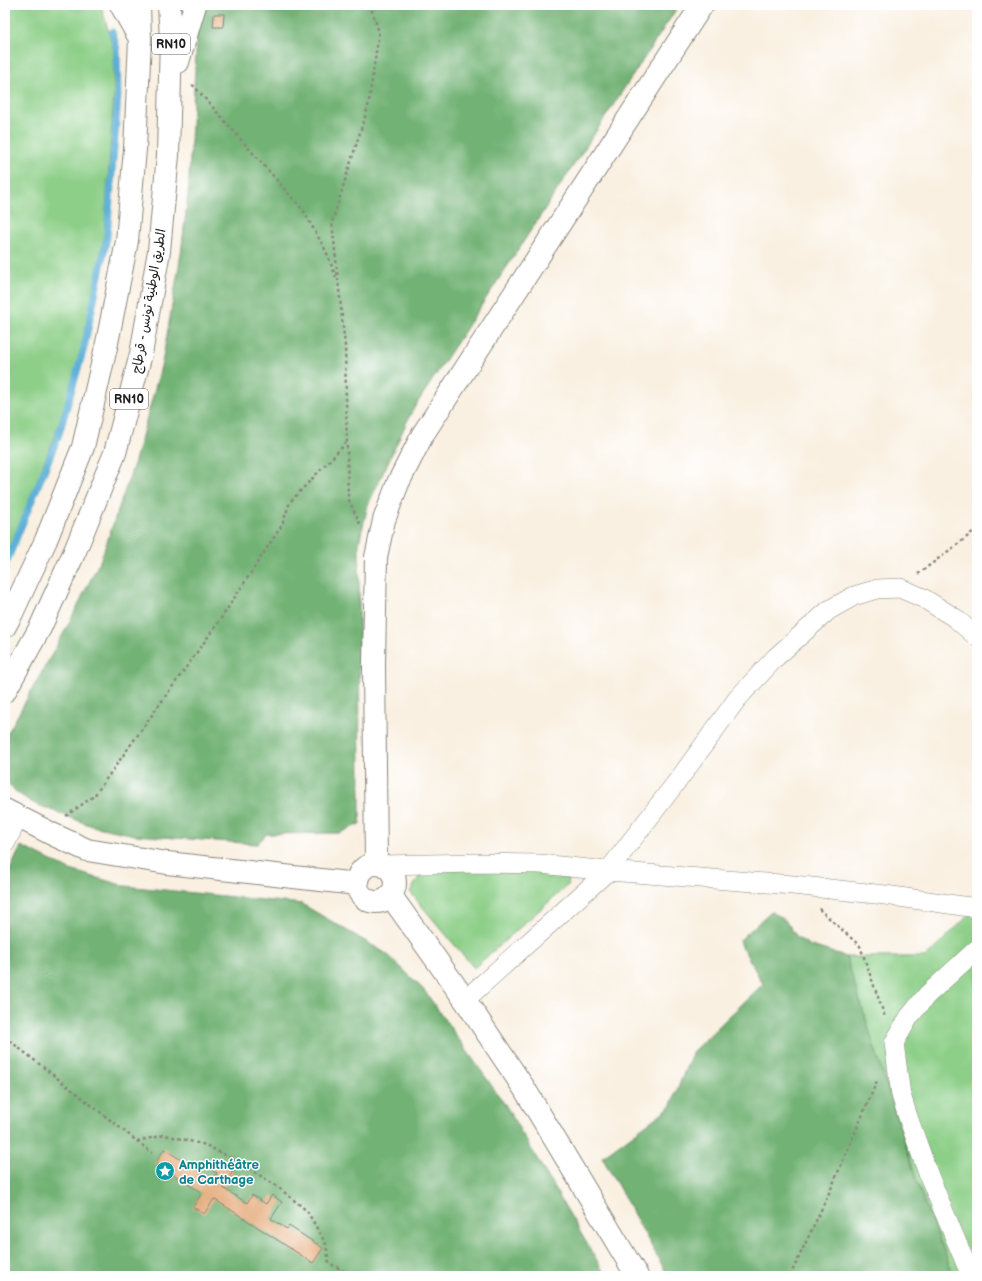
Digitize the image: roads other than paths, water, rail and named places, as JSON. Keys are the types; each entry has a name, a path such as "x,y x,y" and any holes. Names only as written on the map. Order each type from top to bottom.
{"main road":[{"path":"121,5 140,39"},
{"name":"RN10","path":"5,626 46,540 83,446 106,351 127,241 135,149 140,5"},
{"name":"الطريق الوطنية تونس - قرطاج","path":"5,691 40,628 75,552 115,453 141,354 159,251 168,155 171,38 169,5"},
{"path":"170,84 195,5"},
{"path":"379,864 374,664 376,557 384,520 423,434 702,5"},
{"path":"12,814 88,850 160,862 357,884"},
{"path":"379,864 388,868 394,875 396,882 394,890 391,896 385,901 368,901 358,891 358,876 362,870 370,865 379,864"},
{"path":"391,896 465,1000 524,1088 637,1276"}],"street":[{"path":"465,1000 608,871 682,775 737,699 776,657 829,610 854,596 878,589 900,588 923,598 955,618 977,636"},
{"path":"5,844 12,814"},
{"path":"379,864 540,864 608,871 793,885 885,895 977,908"},
{"path":"971,1276 929,1176 901,1095 894,1043 909,1017 927,995 977,949"}],"waterway":[{"path":"5,566 58,437 84,348 107,237 118,96 117,49 112,32"}],"place":[{"name":"Amphithéâtre de Carthage","path":"165,1171"}]}
